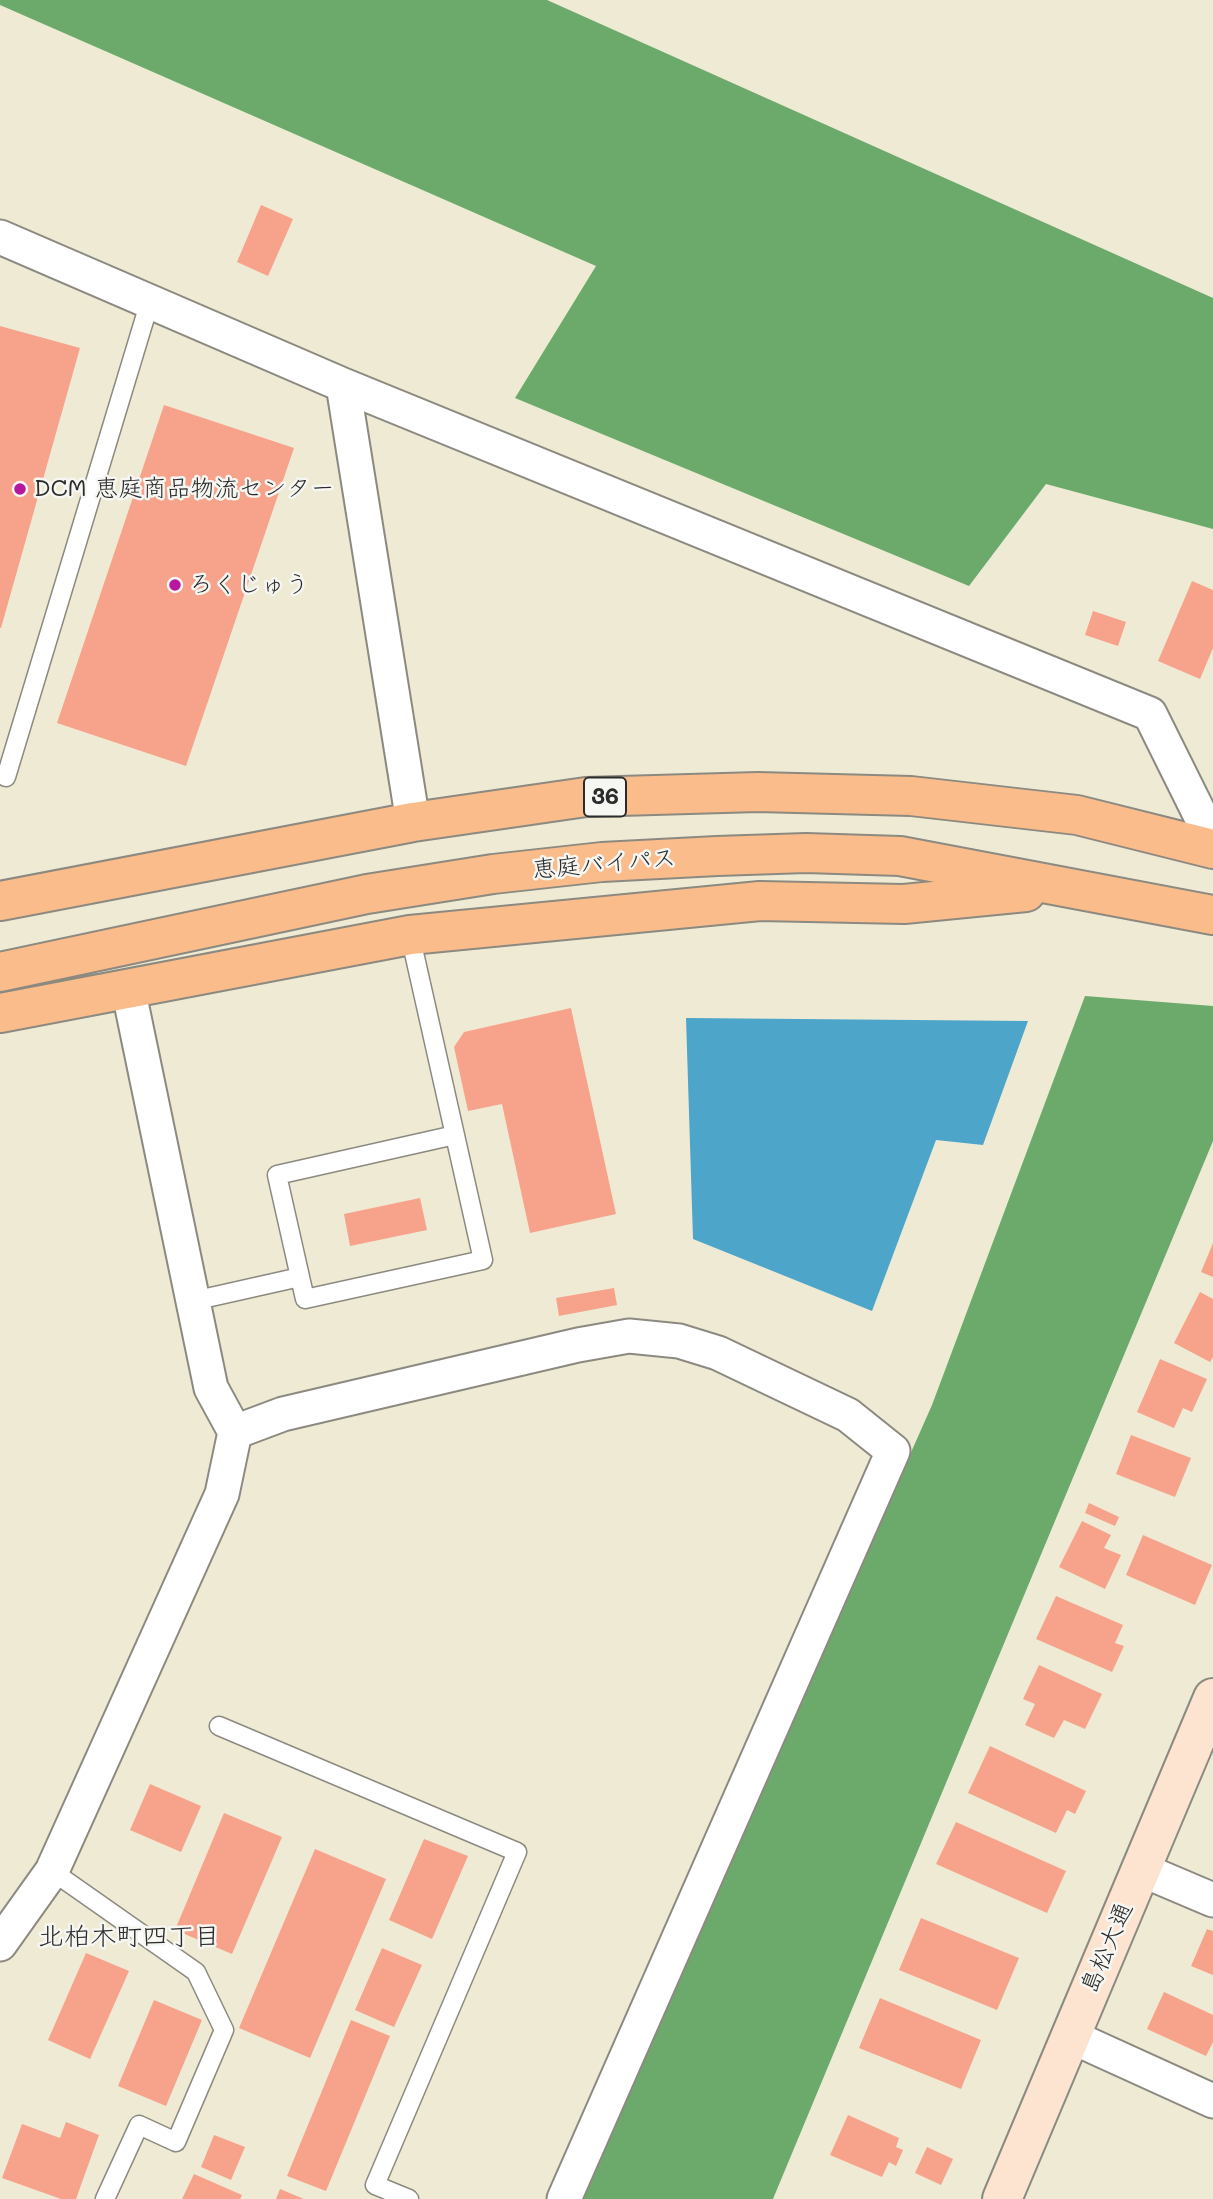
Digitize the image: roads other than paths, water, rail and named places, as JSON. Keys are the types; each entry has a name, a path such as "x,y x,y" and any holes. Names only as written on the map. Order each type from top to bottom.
{"highway":[{"name":"36","path":"0,901 413,822 586,797 758,792 911,796 1077,815 1213,849"},
{"name":"恵庭バイパス","path":"0,972 367,894 493,874 602,862 806,853 900,856 1213,915"},
{"path":"0,1013 410,935 760,901 904,904 1070,888"}],"street":[{"path":"0,237 342,385 1150,715 1213,841"},
{"path":"342,385 413,822"},
{"path":"0,1944 52,1871 222,1494 235,1432 211,1388 128,988"},
{"path":"235,1432 283,1414 578,1345 629,1336 679,1340 718,1353 848,1415 893,1451 564,2199"},
{"name":"島松大通","path":"1002,2199 1213,1698"},
{"path":"1140,1869 1213,1900"},
{"path":"1070,2036 1213,2101"}],"lane":[{"path":"6,777 150,301"},
{"path":"410,935 483,1259 305,1299 277,1175 455,1135"},
{"path":"193,1301 300,1277"},
{"path":"219,1726 517,1852 375,2185 409,2199"},
{"path":"52,1871 196,1972 224,2030 176,2141 139,2125 105,2199"}],"water":[{"path":"686,1018 1028,1021 983,1145 936,1140 872,1311 693,1239"}],"place":[{"name":"DCM 恵庭商品物流センター","path":"20,489"},
{"name":"ろくじゅう","path":"175,585"}],"district":[{"name":"北柏木町四丁目","path":"129,1937"}]}
